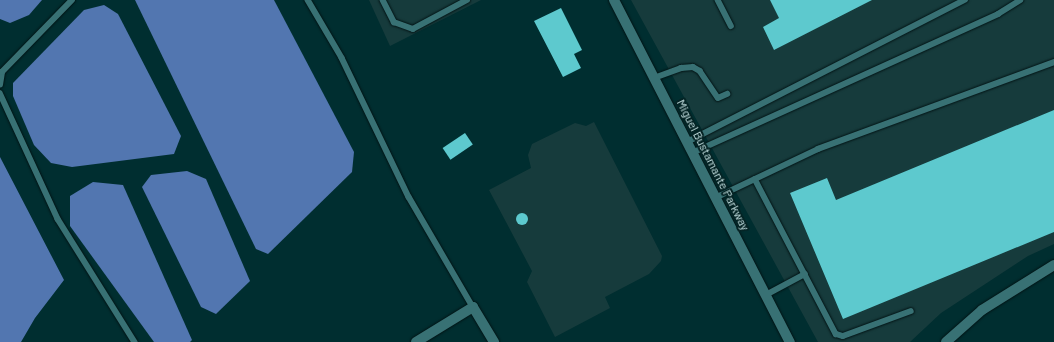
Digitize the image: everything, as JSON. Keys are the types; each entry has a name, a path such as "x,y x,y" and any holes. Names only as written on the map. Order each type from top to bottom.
{"street":[{"name":"Miguel Bustamante Parkway","path":"614,0 790,342"},
{"path":"946,342 982,310 1054,264"},
{"path":"416,342 473,307 494,342"}],"lane":[{"path":"0,85 2,72 72,0"},
{"path":"308,0 342,58 410,197 473,307"},
{"path":"384,0 394,22 413,29 467,0"},
{"path":"718,0 731,26"},
{"path":"687,142 965,0"},
{"path":"692,153 1010,8 1020,0"},
{"path":"715,198 818,149 1054,62"},
{"path":"654,78 681,68 693,67 700,71 718,98 727,94"},
{"path":"0,93 58,219 135,342"},
{"path":"755,179 836,334 840,336 911,311"},
{"path":"766,295 805,274"}],"shaded area":[{"path":"369,0 481,0 390,46"},
{"path":"631,0 1054,0 1054,244 1028,256 941,313 910,342 818,342"},
{"path":"594,122 662,256 661,261 649,274 605,297 610,308 555,337 527,282 532,271 489,190 531,168 528,155 532,144 575,123 586,126"}],"water":[{"path":"0,0 42,0 29,15 10,23 0,19"},
{"path":"135,0 274,0 354,152 352,172 268,254 256,249"},
{"path":"104,5 118,14 181,136 174,154 72,167 51,163 34,145 13,96 13,83 84,10"},
{"path":"0,157 64,280 35,318 21,342 0,342"},
{"path":"187,171 206,179 250,281 216,314 201,307 142,187 151,175"},
{"path":"93,182 123,185 192,340 190,342 154,342 70,226 70,196"}],"building":[{"path":"770,0 872,0 774,50 763,27 779,18"},
{"path":"561,8 582,50 574,54 581,68 563,77 534,21"},
{"path":"1054,110 1054,232 843,319 790,193 827,178 836,200"},
{"path":"465,133 473,145 450,160 443,148"},
{"path":"524,213 527,214 527,224 520,225 517,224 516,217 517,214"}]}
